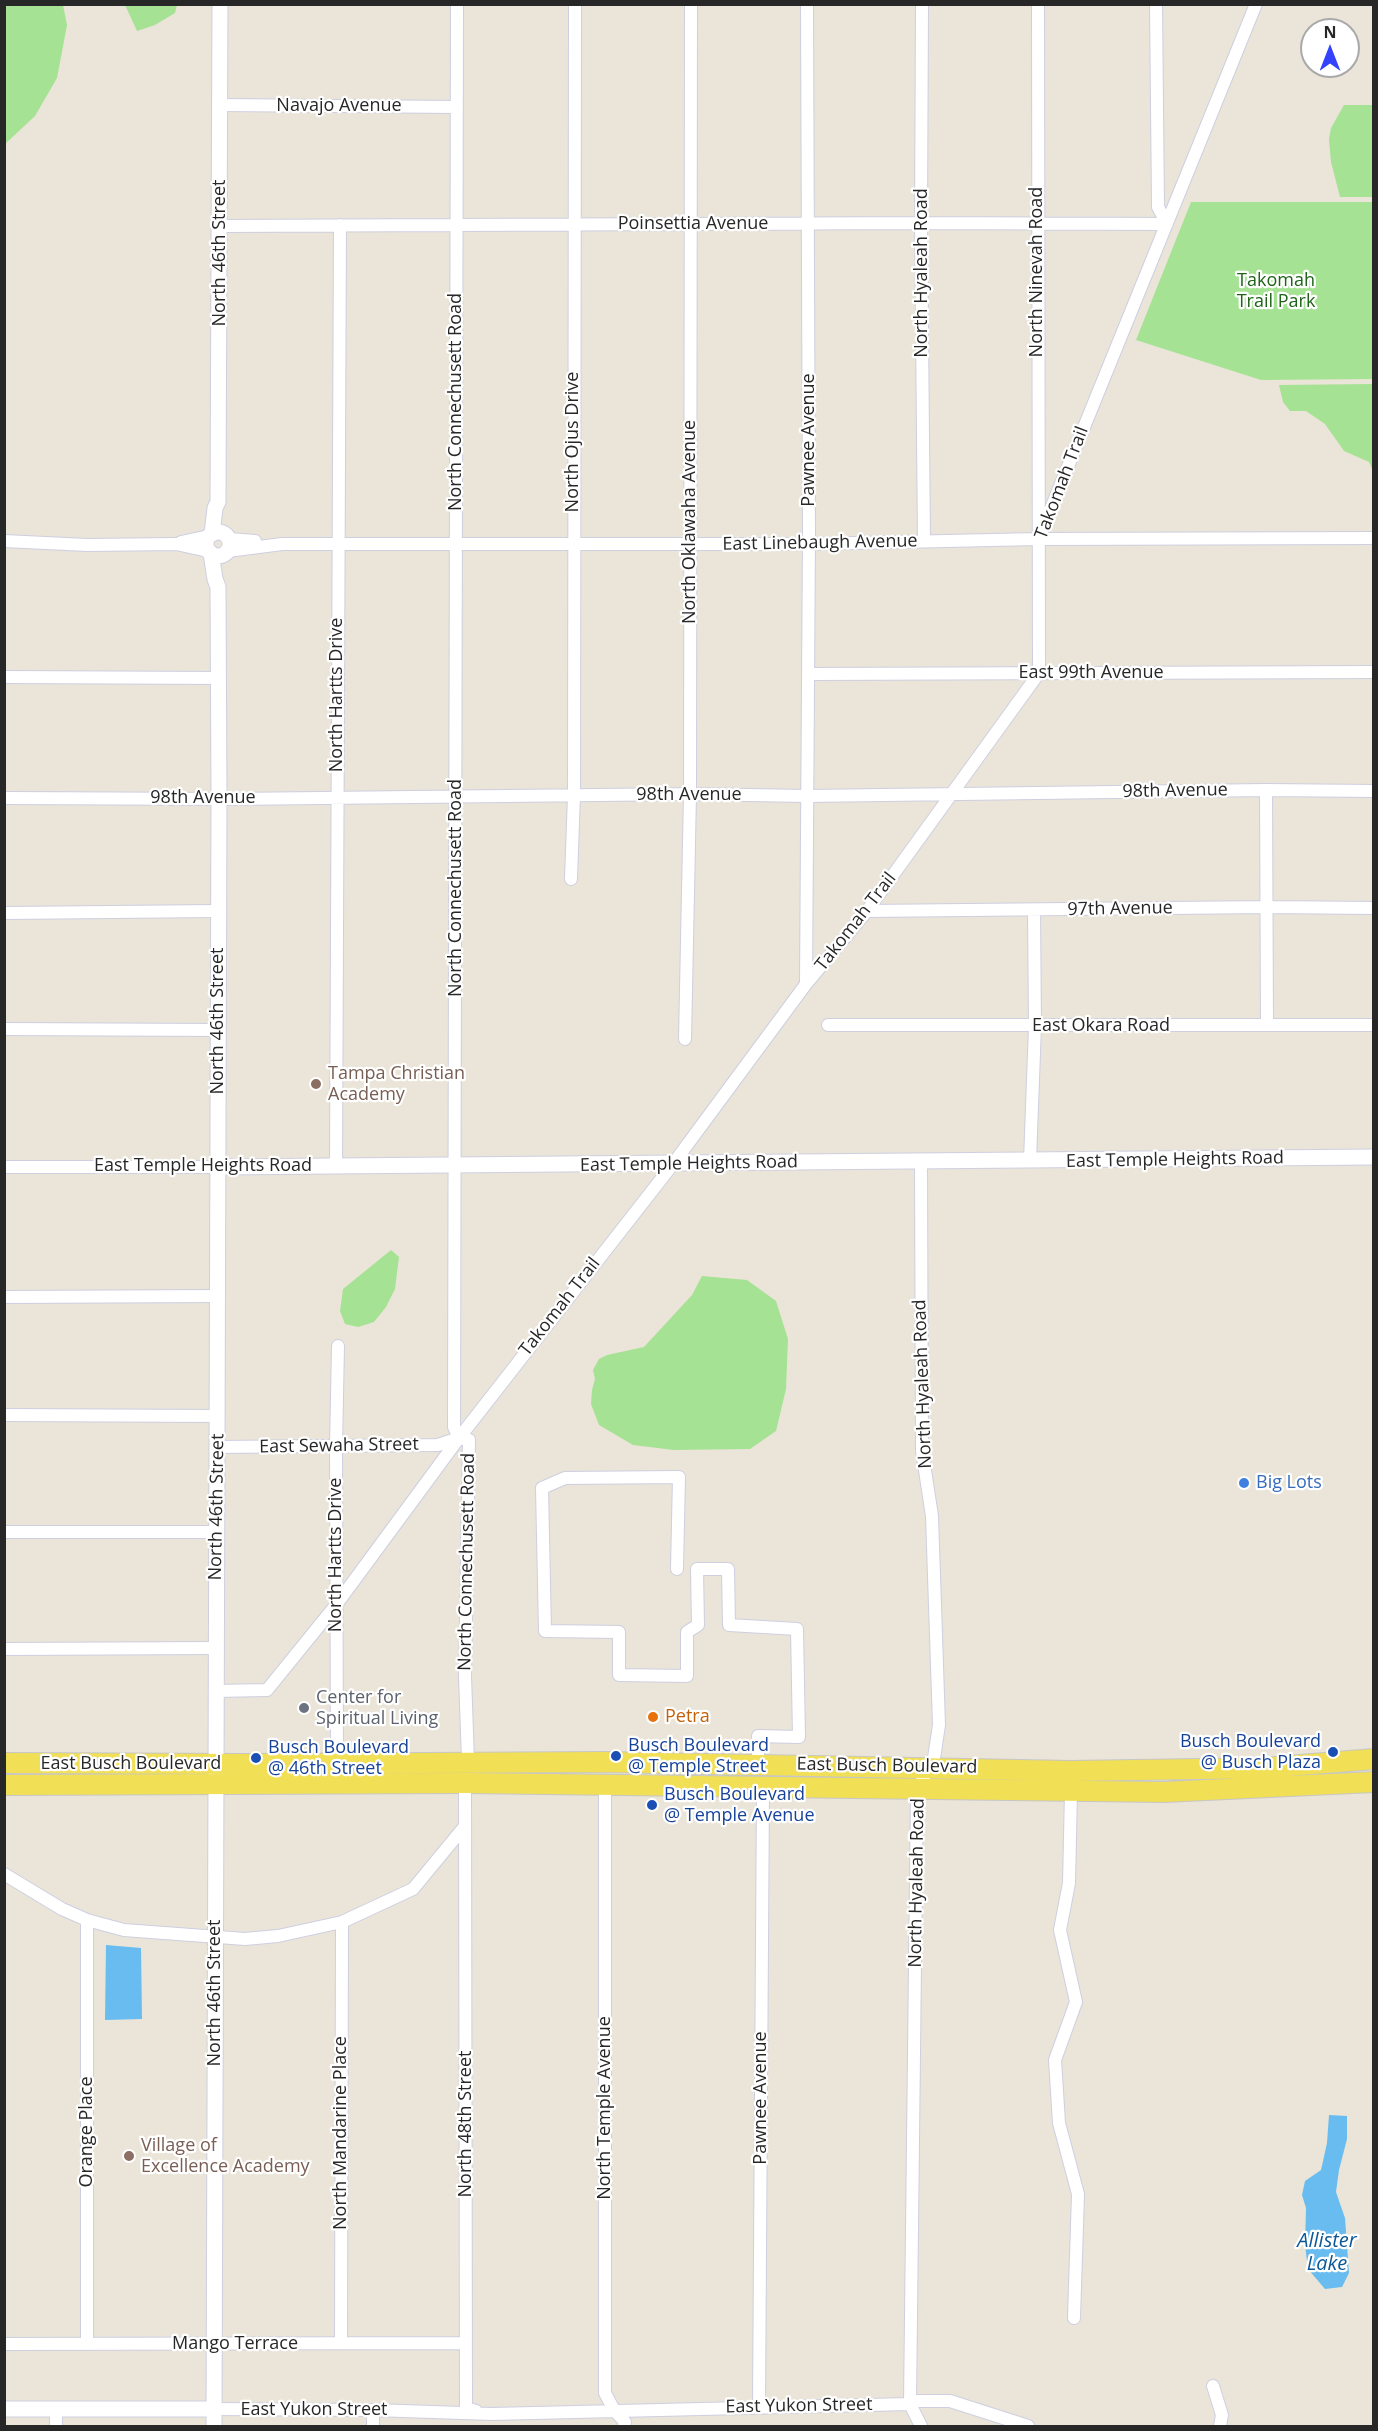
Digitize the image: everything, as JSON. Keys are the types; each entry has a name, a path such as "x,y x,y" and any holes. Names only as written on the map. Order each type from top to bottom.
{"main road":[{"name":"East Busch Boulevard","path":"4,1763 337,1764 468,1761 748,1763 1071,1770 1263,1768 1374,1759"},
{"path":"364,1784 376,1776 441,1776 454,1773 468,1761"},
{"path":"488,1784 504,1776 575,1777 604,1762"},
{"path":"605,1785 629,1772 718,1775 748,1763"},
{"path":"1164,1792 1183,1782 1234,1778 1263,1768"},
{"name":"East Busch Boulevard","path":"4,1785 465,1783 1164,1792 1374,1782"}],"street":[{"name":"North 46th Street","path":"214,2427 219,797 219,544 215,508 218,502 220,4"},
{"name":"North Connechusett Road","path":"457,4 454,1427 459,1438 470,1440 465,1676 468,1761"},
{"name":"North Ojus Drive","path":"571,879 574,795 575,4"},
{"name":"North Oklawaha Avenue","path":"685,1039 690,794 691,4"},
{"name":"Pawnee Avenue","path":"806,984 807,4"},
{"name":"North Hyaleah Road","path":"922,4 921,223 924,541"},
{"name":"North Ninevah Road","path":"1038,4 1038,539"},
{"path":"1156,4 1158,207 1167,224"},
{"name":"Takomah Trail","path":"215,1690 252,1692 267,1690 336,1605 459,1438 673,1164 806,984 867,911 1039,673 1038,539 1256,4"},
{"name":"Navajo Avenue","path":"220,105 457,107"},
{"name":"Poinsettia Avenue","path":"220,226 1167,224"},
{"name":"North Hartts Drive","path":"336,1165 340,225"},
{"name":"East Linebaugh Avenue","path":"4,541 87,545 219,544 261,548 267,545 338,544 808,544 1038,539 1374,538"},
{"name":"East 99th Avenue","path":"808,674 1374,672"},
{"path":"4,677 219,678"},
{"path":"1266,790 1267,1025"},
{"name":"98th Avenue","path":"4,798 690,794 807,796 1266,790 1374,791"},
{"name":"97th Avenue","path":"867,911 1268,906 1374,908"},
{"path":"1030,1161 1035,1026 1034,910"},
{"path":"4,913 218,911"},
{"name":"East Okara Road","path":"828,1025 1374,1025"},
{"path":"4,1029 218,1030"},
{"name":"East Temple Heights Road","path":"4,1167 673,1164 1374,1157"},
{"name":"North Hyaleah Road","path":"921,1162 922,1451 932,1516 939,1725 931,1768 917,1790 910,2403 921,2427"},
{"path":"4,1297 218,1296"},
{"name":"North Hartts Drive","path":"337,1764 338,1346"},
{"path":"4,1415 217,1416"},
{"name":"East Sewaha Street","path":"217,1447 438,1445 459,1438"},
{"path":"678,1569 679,1477 565,1478 542,1488 545,1631 619,1632 619,1675 687,1676 687,1632 698,1625 697,1569 729,1569 729,1625 797,1629 799,1737 758,1736 748,1763"},
{"path":"4,1532 216,1532"},
{"path":"4,1649 215,1648"},
{"name":"North 48th Street","path":"465,1783 466,2408 516,2422 516,2427"},
{"name":"North Temple Avenue","path":"605,1785 605,2393 614,2410 625,2422 624,2427"},
{"name":"Pawnee Avenue","path":"759,2407 762,1788"},
{"path":"1071,1792 1069,1882 1060,1930 1076,2002 1055,2060 1059,2123 1078,2194 1074,2318"},
{"path":"4,1874 62,1909 87,1920 124,1930 245,1939 278,1936 342,1922 413,1889 465,1825"},
{"name":"Orange Place","path":"87,1920 87,2344"},
{"name":"North Mandarine Place","path":"340,2343 342,1922"},
{"name":"Mango Terrace","path":"4,2344 466,2343"},
{"path":"1213,2386 1222,2415 1220,2427"},
{"name":"East Yukon Street","path":"4,2409 373,2410 492,2414 950,2401 1028,2427"},
{"path":"56,2409 56,2427"},
{"path":"373,2410 373,2427"}],"green space":[{"path":"5,4 63,5 67,25 57,78 35,116 5,144"},
{"path":"125,5 177,5 175,13 155,25 137,31"},
{"path":"1344,105 1373,105 1373,197 1340,197 1331,162 1329,139 1331,128"},
{"name":"Takomah Trail Park","path":"1191,202 1373,202 1373,379 1261,380 1136,340"},
{"path":"1373,384 1373,471 1369,462 1344,451 1325,424 1306,411 1290,411 1283,402 1279,385"},
{"path":"391,1250 399,1257 395,1289 386,1307 374,1322 358,1327 345,1324 340,1311 343,1289"},
{"path":"702,1276 747,1280 776,1301 788,1339 786,1389 776,1431 750,1449 674,1450 633,1445 599,1425 591,1404 595,1379 593,1370 599,1359 607,1355 644,1347 692,1295"}],"water":[{"path":"106,1945 141,1948 142,2019 105,2020"},
{"name":"Allister Lake","path":"1329,2115 1347,2116 1347,2139 1336,2192 1345,2218 1349,2273 1342,2287 1325,2289 1308,2269 1305,2245 1306,2208 1302,2195 1305,2181 1321,2170 1327,2143"}],"place":[{"name":"Tampa Christian Academy","path":"316,1084"},
{"name":"Big Lots","path":"1244,1483"},
{"name":"Center for Spiritual Living","path":"304,1708"},
{"name":"Petra","path":"653,1717"},
{"name":"Busch Boulevard @ Busch Plaza","path":"1333,1752"},
{"name":"Busch Boulevard @ Temple Street","path":"616,1756"},
{"name":"Busch Boulevard @ 46th Street","path":"256,1758"},
{"name":"Busch Boulevard @ Temple Avenue","path":"652,1805"},
{"name":"Village of Excellence Academy","path":"129,2156"}]}
